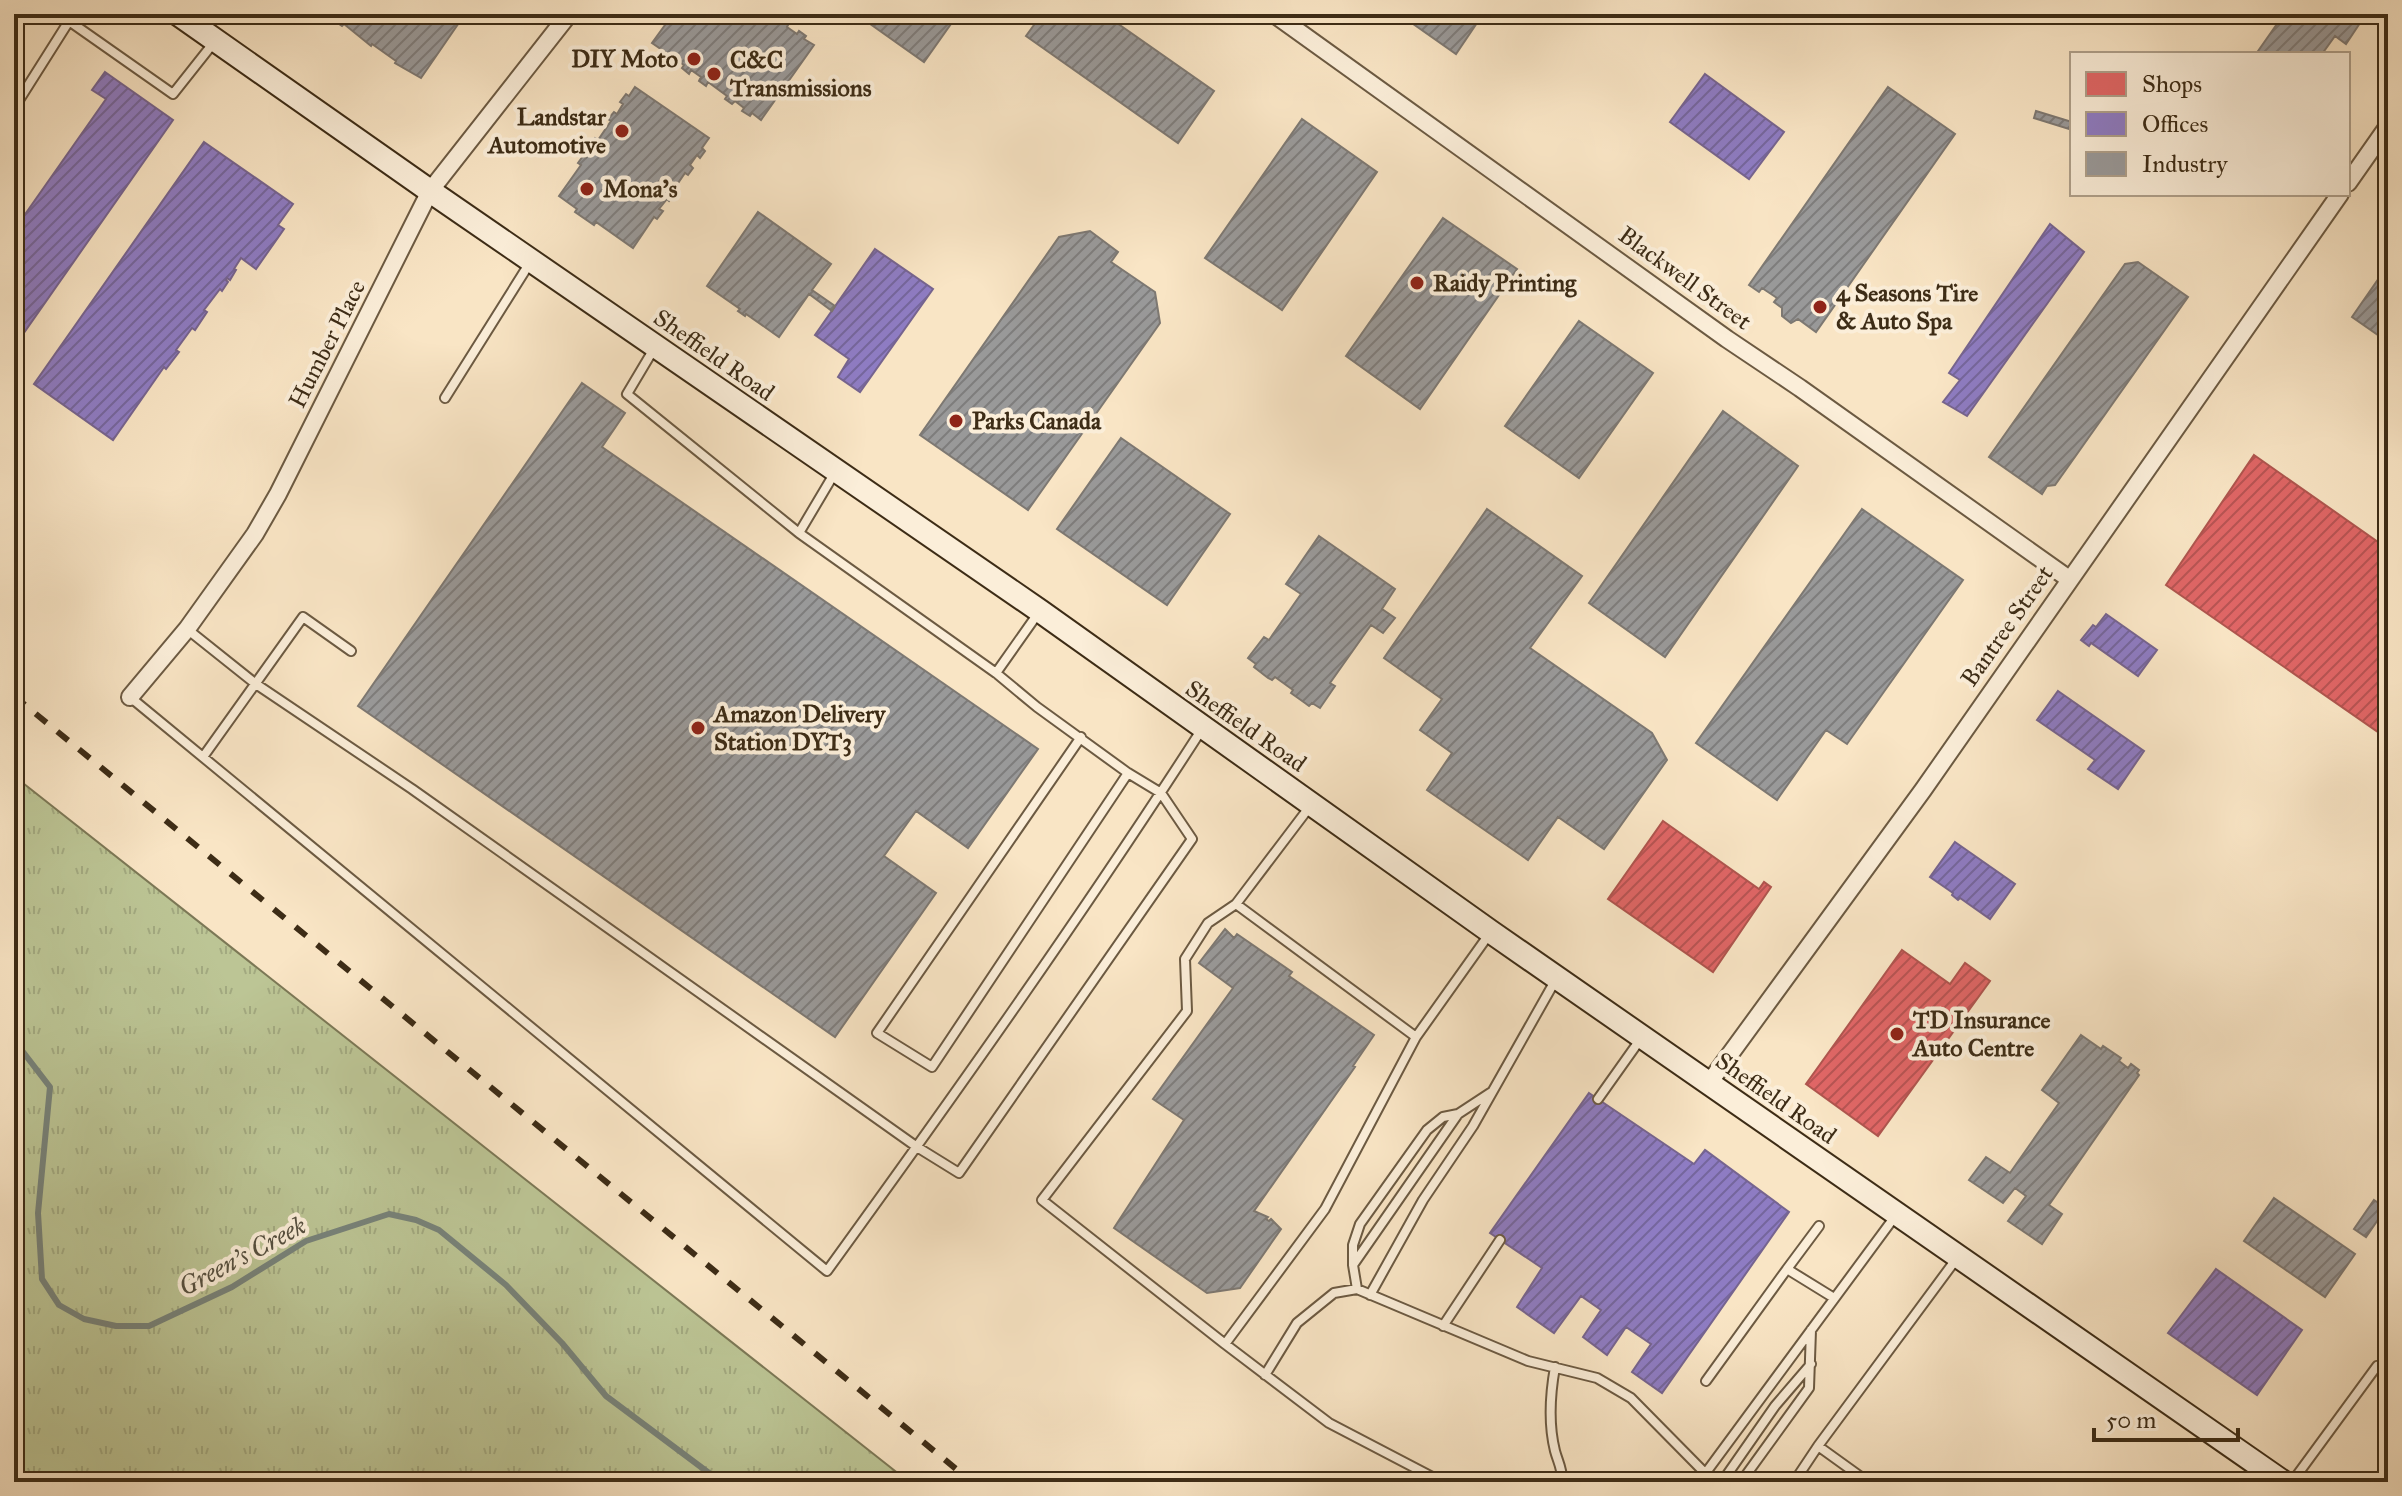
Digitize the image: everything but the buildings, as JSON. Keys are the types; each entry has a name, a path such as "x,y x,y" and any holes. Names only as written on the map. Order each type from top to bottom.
{"street":[{"name":"Sheffield Road","path":"178,14 1040,611 1491,932 2283,1482"},
{"name":"Humber Place","path":"130,697 187,629 255,534 430,191 569,14"},
{"name":"Blackwell Street","path":"1274,14 1727,339 2069,579"},
{"path":"2350,180 2388,126"},
{"name":"Bantree Street","path":"1709,1083 1923,790 2339,196"}],"lane":[{"path":"14,108 71,18 173,94 216,41"},
{"path":"445,398 532,260"},
{"path":"187,629 256,684 412,789 917,1147 959,1173 1192,839 1161,793 1128,773 996,673 799,533 627,394 656,346"},
{"path":"799,533 836,471"},
{"path":"996,673 1040,611"},
{"path":"203,757 303,617 351,651"},
{"path":"130,697 827,1271 1105,879 1203,729"},
{"path":"1081,737 877,1033 932,1067 1128,773"},
{"path":"1312,804 1236,904 1208,923 1185,959 1187,1011 1042,1200 1329,1423 1442,1482"},
{"path":"1236,904 1416,1037"},
{"path":"1225,1344 1325,1209 1416,1037 1491,932"},
{"path":"1370,1295 1423,1200 1494,1090 1558,977"},
{"path":"1598,1099 1642,1036"},
{"path":"1353,1265 1458,1114 1494,1090"},
{"path":"1357,1289 1353,1245 1360,1224 1427,1130 1443,1117 1458,1114"},
{"path":"1699,1482 1896,1214"},
{"path":"1706,1381 1819,1226"},
{"path":"1443,1326 1500,1240"},
{"path":"1794,1482 1957,1257"},
{"path":"1787,1269 1834,1298"},
{"path":"1265,1375 1297,1323 1334,1293 1357,1289 1528,1361 1597,1378 1631,1398 1705,1473"},
{"path":"1741,1482 1809,1388 1811,1329"},
{"path":"1722,1482 1775,1406 1811,1363"},
{"path":"2292,1482 2377,1366"},
{"path":"1555,1367 1549,1397 1562,1482"},
{"path":"1818,1446 1868,1482"}],"green space":[{"path":"14,776 909,1482 14,1482"}],"waterway":[{"name":"Green's Creek","path":"14,1048 20,1048 50,1087 38,1213 42,1279 59,1305 84,1319 116,1326 149,1326 232,1287 306,1241 389,1214 416,1220 439,1230 506,1285 562,1343 606,1396 721,1482"}],"railway":[{"path":"14,696 972,1482"}],"place":[{"name":"DIY Moto","path":"694,59"},
{"name":"C&C Transmissions","path":"714,74"},
{"name":"Landstar Automotive","path":"622,131"},
{"name":"Mona's","path":"587,189"},
{"name":"Raidy Printing","path":"1417,283"},
{"name":"4 Seasons Tire & Auto Spa","path":"1820,307"},
{"name":"Parks Canada","path":"956,421"},
{"name":"Amazon Delivery Station DYT3","path":"698,728"},
{"name":"TD Insurance Auto Centre","path":"1897,1034"}]}
